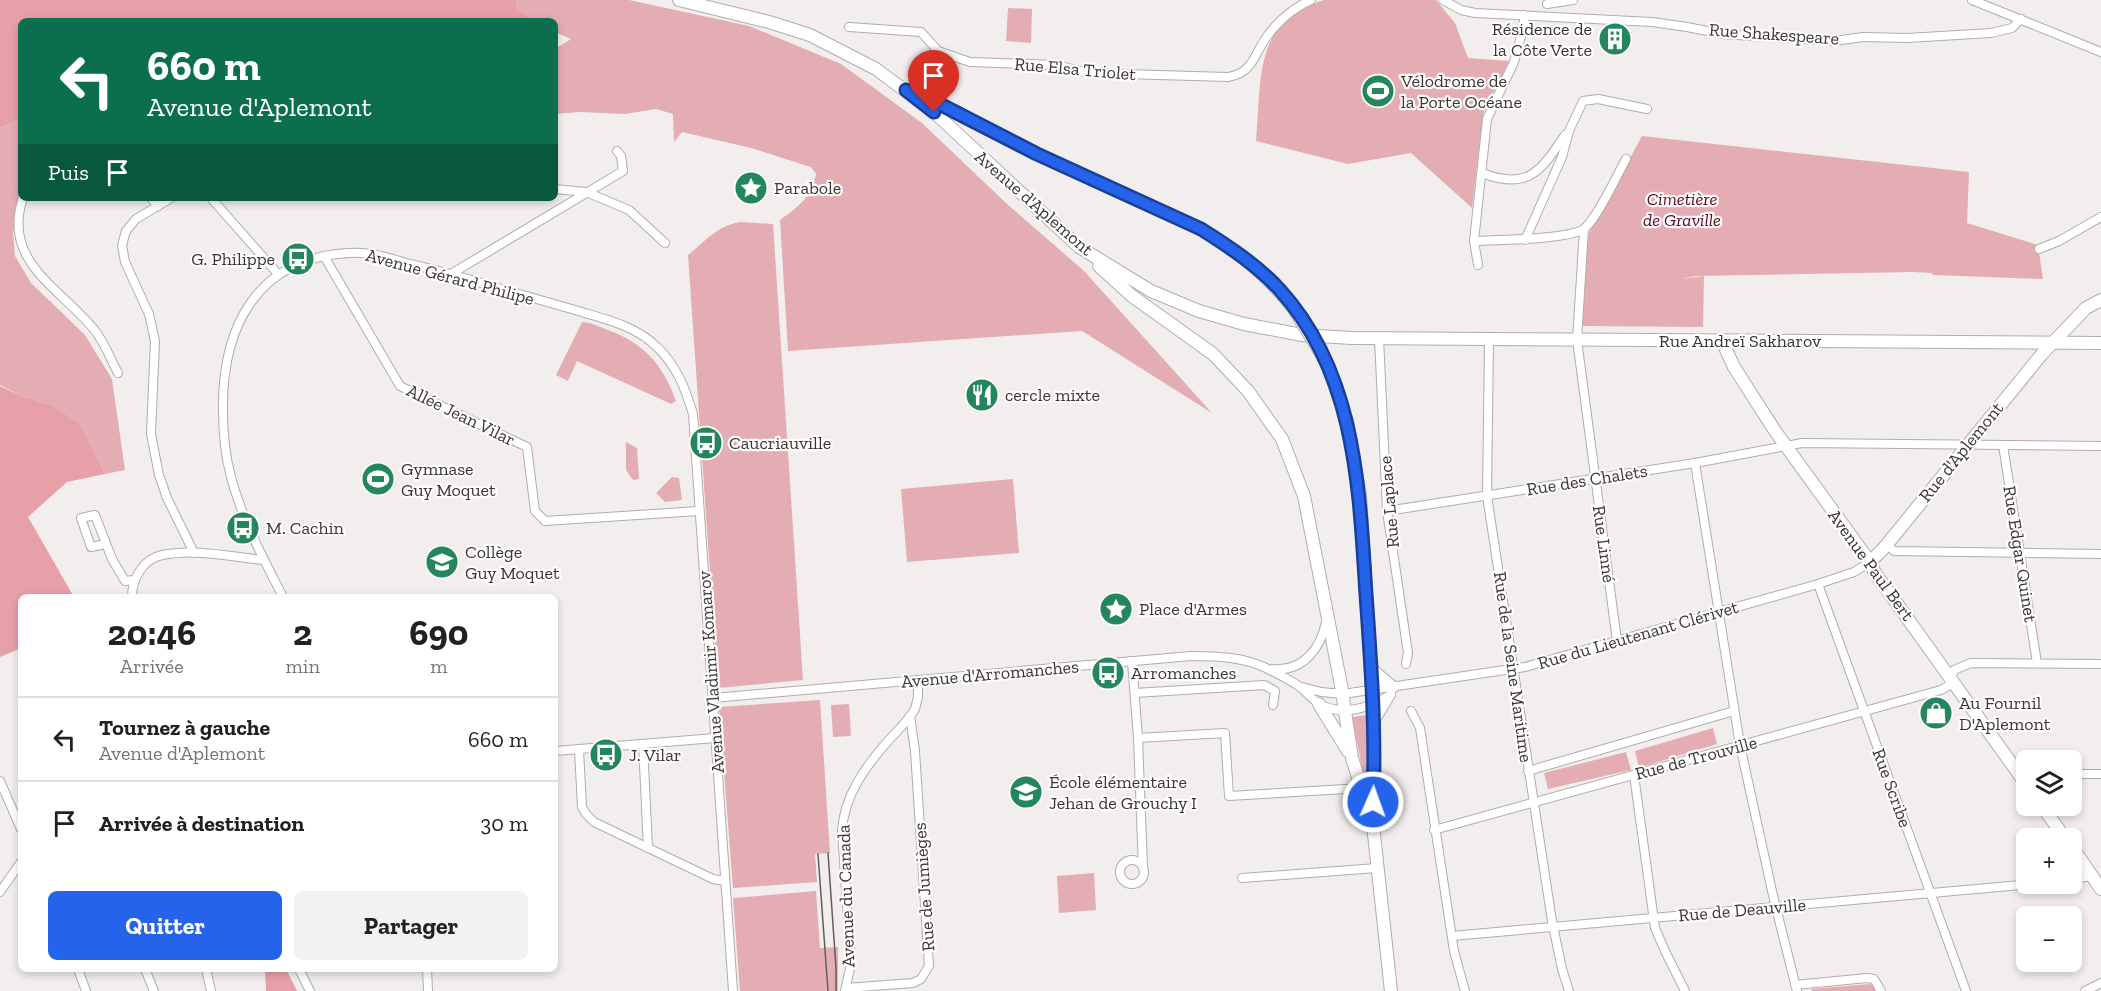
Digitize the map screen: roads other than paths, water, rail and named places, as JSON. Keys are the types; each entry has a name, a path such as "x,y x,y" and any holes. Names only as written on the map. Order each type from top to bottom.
{"street":[{"name":"Avenue d'Aplemont","path":"678,0 759,19 810,35 876,69 934,112 1079,247 1151,291 1199,311 1244,324 1302,335 1379,338"},
{"name":"Rue Elsa Triolet","path":"849,27 921,33 938,51 970,62 1056,64 1089,73 1228,77 1239,76 1246,71 1266,36 1281,18 1299,5 1311,0"},
{"name":"Rue Shakespeare","path":"1443,0 1461,10 1474,13 1652,22 1722,34 1834,41 1863,37 1907,38 1991,33 2012,28 2021,19"},
{"path":"1547,4 1573,0"},
{"path":"1972,0 2101,52"},
{"path":"1478,265 1474,241 1487,119 1514,62 1524,25 1524,15"},
{"path":"906,90 926,97 1037,154 1201,229 1226,244 1279,289 1327,363 1347,421 1359,485 1374,723 1373,825 1391,991"},
{"path":"1525,240 1562,157 1579,105 1588,99 1647,109"},
{"path":"1482,173 1508,180 1538,172 1569,131"},
{"path":"451,274 623,171 618,151"},
{"path":"1474,241 1525,240 1584,229 1594,216 1626,159"},
{"path":"558,189 586,192 628,210 665,243"},
{"path":"22,201 18,220 21,246 35,270 96,333 118,373"},
{"path":"154,201 158,206"},
{"path":"166,201 136,219 126,231 122,245 125,262 148,314 155,341 152,434 159,475 167,498 194,553"},
{"path":"214,201 278,274"},
{"path":"2039,249 2059,241 2101,217"},
{"name":"Rue Linné","path":"1584,229 1577,340 1617,640"},
{"path":"1079,247 1132,296 1213,354 1248,391 1282,439 1304,496 1343,694 1352,758 1373,825"},
{"name":"Avenue Gérard Philipe","path":"281,594 241,509 230,475 223,434 223,394 228,350 239,321 256,294 278,274 299,263 324,256 368,253 451,274 621,324 657,346 668,359"},
{"name":"Allée Jean Vilar","path":"324,256 400,386 527,447 535,511 545,521 699,511"},
{"name":"Rue d'Aplemont","path":"1870,562 2052,343 2086,308 2101,300"},
{"name":"Rue Andreï Sakharov","path":"1379,338 2101,343"},
{"name":"Rue Laplace","path":"1379,338 1387,511 1408,653 1406,664"},
{"name":"Rue de la Seine Maritime","path":"1489,340 1487,496 1553,927 1569,991"},
{"name":"Avenue Paul Bert","path":"1722,341 1734,367 1786,446 2016,770"},
{"name":"Avenue Vladimir Komarov","path":"668,359 679,373 693,414 733,991"},
{"name":"Rue des Chalets","path":"1387,511 1695,464 1802,443 2101,446"},
{"name":"Rue Edgar Quinet","path":"2003,445 2037,663"},
{"path":"1695,464 1740,746 1796,988 1867,978 1874,979 1881,991"},
{"path":"106,544 125,581 134,580"},
{"path":"1887,544 1894,551 2101,554"},
{"path":"132,594 134,580 146,562 162,554 194,553 264,560"},
{"name":"Rue du Lieutenant Clérivet","path":"1343,694 1372,689 1394,689 1512,669 1818,584 1854,573 1870,562"},
{"name":"Rue Scribe","path":"1818,584 1966,991"},
{"name":"Avenue d'Arromanches","path":"713,698 1191,656 1221,657 1282,670 1299,665 1311,655 1323,637 1328,615"},
{"path":"1132,661 1138,738 1143,868"},
{"name":"Rue de Trouville","path":"1434,830 1941,690 1948,686 1954,670 1971,663 2101,664"},
{"name":"Avenue d'Arromanches","path":"1267,668 1298,686 1319,704 1345,710"},
{"path":"1371,669 1394,689 1374,723"},
{"name":"Avenue du Canada","path":"846,990 851,964 843,843 843,817 846,803 861,776 910,716 918,697 918,680"},
{"path":"1135,693 1264,684 1275,691 1273,705"},
{"name":"Avenue d'Arromanches","path":"1298,686 1321,692 1343,694"},
{"name":"Rue du Lieutenant Clérivet","path":"1345,710 1359,710 1373,706 1394,689"},
{"path":"1319,704 1352,758"},
{"path":"1411,711 1420,728 1452,936 1466,991"},
{"name":"Rue de Trouville","path":"1528,771 1734,711"},
{"name":"Rue de Jumièges","path":"846,990 914,983 921,979 929,966 915,751 910,716"},
{"path":"1138,738 1225,732 1229,796 1362,788"},
{"path":"558,752 715,738"},
{"path":"643,744 648,848"},
{"path":"579,750 582,807 594,822 713,879 725,881"},
{"path":"2082,774 2101,774"},
{"path":"1634,775 1655,928 1685,991"},
{"path":"0,781 3,797 18,824"},
{"path":"2082,862 2101,889"},
{"path":"0,891 18,866"},
{"path":"1242,878 1377,868"},
{"path":"2082,878 2092,876"},
{"name":"Rue de Deauville","path":"1452,936 2016,885"},
{"path":"79,972 84,990"},
{"path":"146,972 154,991"},
{"path":"208,972 212,991"},
{"path":"300,972 310,991"},
{"path":"427,972 428,991"},
{"path":"2085,991 2101,983"}],"tram line":[{"path":"828,853 836,991"},
{"path":"818,854 828,991"}],"place":[{"name":"Résidence de la Côte Verte","path":"1615,39"},
{"name":"Vélodrome de la Porte Océane","path":"1378,91"},
{"name":"Parabole","path":"751,188"},
{"name":"G. Philippe","path":"298,259"},
{"name":"cercle mixte","path":"982,395"},
{"name":"Caucriauville","path":"706,443"},
{"name":"Gymnase Guy Moquet","path":"378,479"},
{"name":"M. Cachin","path":"243,528"},
{"name":"Collège Guy Moquet","path":"442,562"},
{"name":"Place d'Armes","path":"1116,609"},
{"name":"Arromanches","path":"1108,673"},
{"name":"Au Fournil D'Aplemont","path":"1936,713"},
{"name":"J. Vilar","path":"606,755"},
{"name":"École élémentaire Jehan de Grouchy I","path":"1026,792"}],"park label":[{"name":"Cimetière de Graville","path":"1682,209"}]}
